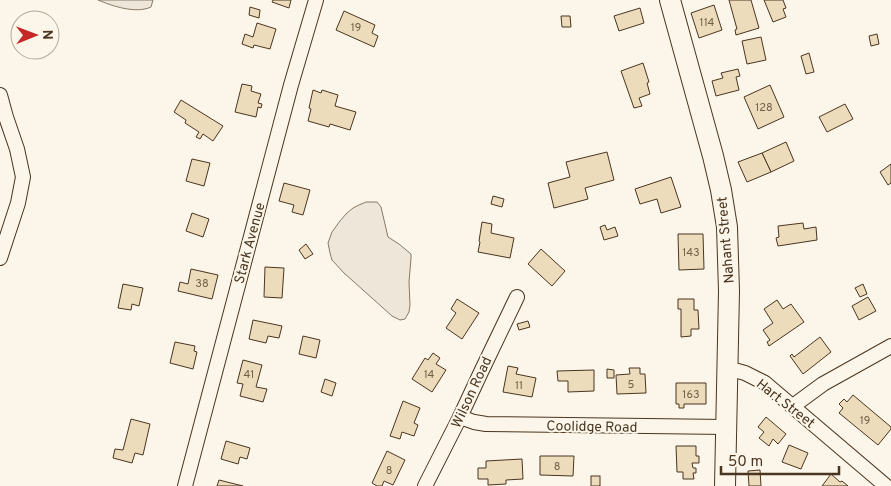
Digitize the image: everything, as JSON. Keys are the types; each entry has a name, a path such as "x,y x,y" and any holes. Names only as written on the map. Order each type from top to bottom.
{"main road":[{"name":"Nahant Street","path":"673,0 713,156 724,209 728,240 725,486"}],"street":[{"name":"Stark Avenue","path":"185,486 291,85 316,0"},
{"path":"0,95 17,149 23,177 18,203 0,258"},
{"name":"Wilson Road","path":"425,486 460,418 480,372 517,298"},
{"path":"793,406 823,384 891,346"},
{"name":"Hart Street","path":"727,368 746,373 760,380 886,486"},
{"name":"Coolidge Road","path":"460,418 486,424 726,427"}],"shaded area":[{"path":"98,0 153,0 151,7 138,10 117,7"},
{"path":"366,202 377,202 381,207 388,237 411,254 410,305 405,319 400,320 392,316 332,260 328,243 332,232 346,214 353,208"}],"building":[{"path":"273,0 291,0 289,8 272,2"},
{"path":"729,0 751,0 759,28 736,35 735,30 737,29"},
{"path":"764,0 783,0 786,8 783,9 786,17 773,22"},
{"path":"714,5 722,30 699,38 691,13"},
{"path":"250,7 260,10 259,18 249,15"},
{"path":"640,8 644,23 619,31 614,16"},
{"path":"344,11 375,25 372,33 378,36 374,47 336,30"},
{"path":"561,16 570,16 571,27 562,27"},
{"path":"257,23 276,29 270,49 254,45 253,48 242,44 245,34 253,37"},
{"path":"877,34 879,44 871,46 869,36"},
{"path":"761,37 766,60 747,64 742,41"},
{"path":"809,53 814,72 806,74 801,56"},
{"path":"643,63 649,82 647,83 650,94 639,98 642,106 634,108 621,71"},
{"path":"738,69 740,76 736,77 739,90 716,96 712,81 723,78 721,73"},
{"path":"242,84 252,86 251,91 261,94 258,103 262,104 261,108 258,107 256,117 235,112"},
{"path":"770,85 784,117 758,129 744,97"},
{"path":"313,90 321,93 322,90 338,95 335,106 356,112 350,130 330,124 329,127 308,121"},
{"path":"181,100 223,126 213,141 203,134 200,139 196,137 199,132 185,123 186,120 174,112"},
{"path":"845,104 853,119 827,132 819,117"},
{"path":"786,142 794,161 771,172 762,153"},
{"path":"607,152 614,180 585,188 588,199 554,208 548,183 570,177 566,162"},
{"path":"762,153 771,172 747,182 738,162"},
{"path":"192,159 210,163 204,186 186,181"},
{"path":"891,164 891,183 888,185 880,172"},
{"path":"671,177 681,207 661,213 657,199 640,204 635,189"},
{"path":"284,183 310,190 303,215 292,212 294,205 279,201"},
{"path":"493,196 504,199 502,207 491,204"},
{"path":"192,213 209,219 203,237 186,231"},
{"path":"482,222 492,224 491,233 514,238 510,258 478,252"},
{"path":"803,223 804,229 816,227 817,240 778,246 776,238 779,237 778,226"},
{"path":"605,225 607,230 615,227 618,236 604,240 600,227"},
{"path":"678,234 703,234 704,269 679,270"},
{"path":"306,244 313,254 305,259 299,250"},
{"path":"541,249 565,271 552,286 528,264"},
{"path":"265,267 284,268 282,298 264,297"},
{"path":"191,269 218,275 212,299 178,291 180,282 188,284"},
{"path":"123,284 143,288 139,306 132,304 131,310 118,308"},
{"path":"863,284 867,294 860,297 855,288"},
{"path":"868,297 876,311 859,320 852,306"},
{"path":"457,299 479,313 462,339 446,328 456,313 451,309"},
{"path":"678,299 694,299 694,310 698,310 699,329 691,329 691,336 681,337 681,309 678,309"},
{"path":"777,300 783,309 791,304 804,322 769,346 767,342 770,340 763,330 773,323 764,309"},
{"path":"253,320 282,326 279,338 268,336 266,343 249,339"},
{"path":"528,321 530,327 519,330 517,324"},
{"path":"303,336 320,340 316,358 299,354"},
{"path":"820,337 831,352 803,374 790,356 792,354 794,357"},
{"path":"175,342 195,346 194,351 197,352 193,369 170,363"},
{"path":"433,353 440,358 436,364 446,370 432,392 412,379 425,358 428,360"},
{"path":"243,360 262,365 256,387 267,389 263,402 240,396 243,384 237,383"},
{"path":"508,366 518,368 516,374 536,378 532,397 503,392"},
{"path":"629,368 640,368 640,374 645,374 646,393 617,394 616,375 630,374"},
{"path":"607,369 614,370 614,378 607,378"},
{"path":"594,370 594,391 568,392 568,381 558,381 557,371"},
{"path":"325,379 336,383 332,396 321,392"},
{"path":"676,383 706,383 706,404 684,404 684,408 679,408 679,404 676,404"},
{"path":"853,395 891,427 878,445 839,413 843,408 839,404 844,399 847,402"},
{"path":"403,401 420,408 414,423 418,425 414,436 402,432 400,439 390,436"},
{"path":"766,417 786,434 778,444 773,439 769,446 759,438 764,432 758,427"},
{"path":"131,419 150,424 143,455 135,453 132,463 113,458 115,449 123,450"},
{"path":"226,441 250,448 247,459 240,457 238,464 221,459"},
{"path":"789,445 808,453 801,469 782,462"},
{"path":"676,446 696,446 696,456 699,456 699,463 692,463 693,468 696,468 696,473 693,473 694,479 683,479 683,472 677,472"},
{"path":"387,451 405,460 393,485 384,481 382,486 377,486 372,483"},
{"path":"540,456 574,456 573,476 540,475"},
{"path":"522,459 523,479 506,480 506,484 488,485 488,479 478,479 478,468 486,468 486,461"},
{"path":"760,470 761,486 749,486 748,471"},
{"path":"831,474 840,482 842,481 848,486 822,486"},
{"path":"591,476 600,476 600,486 591,486"},
{"path":"219,480 243,486 217,486"}]}
